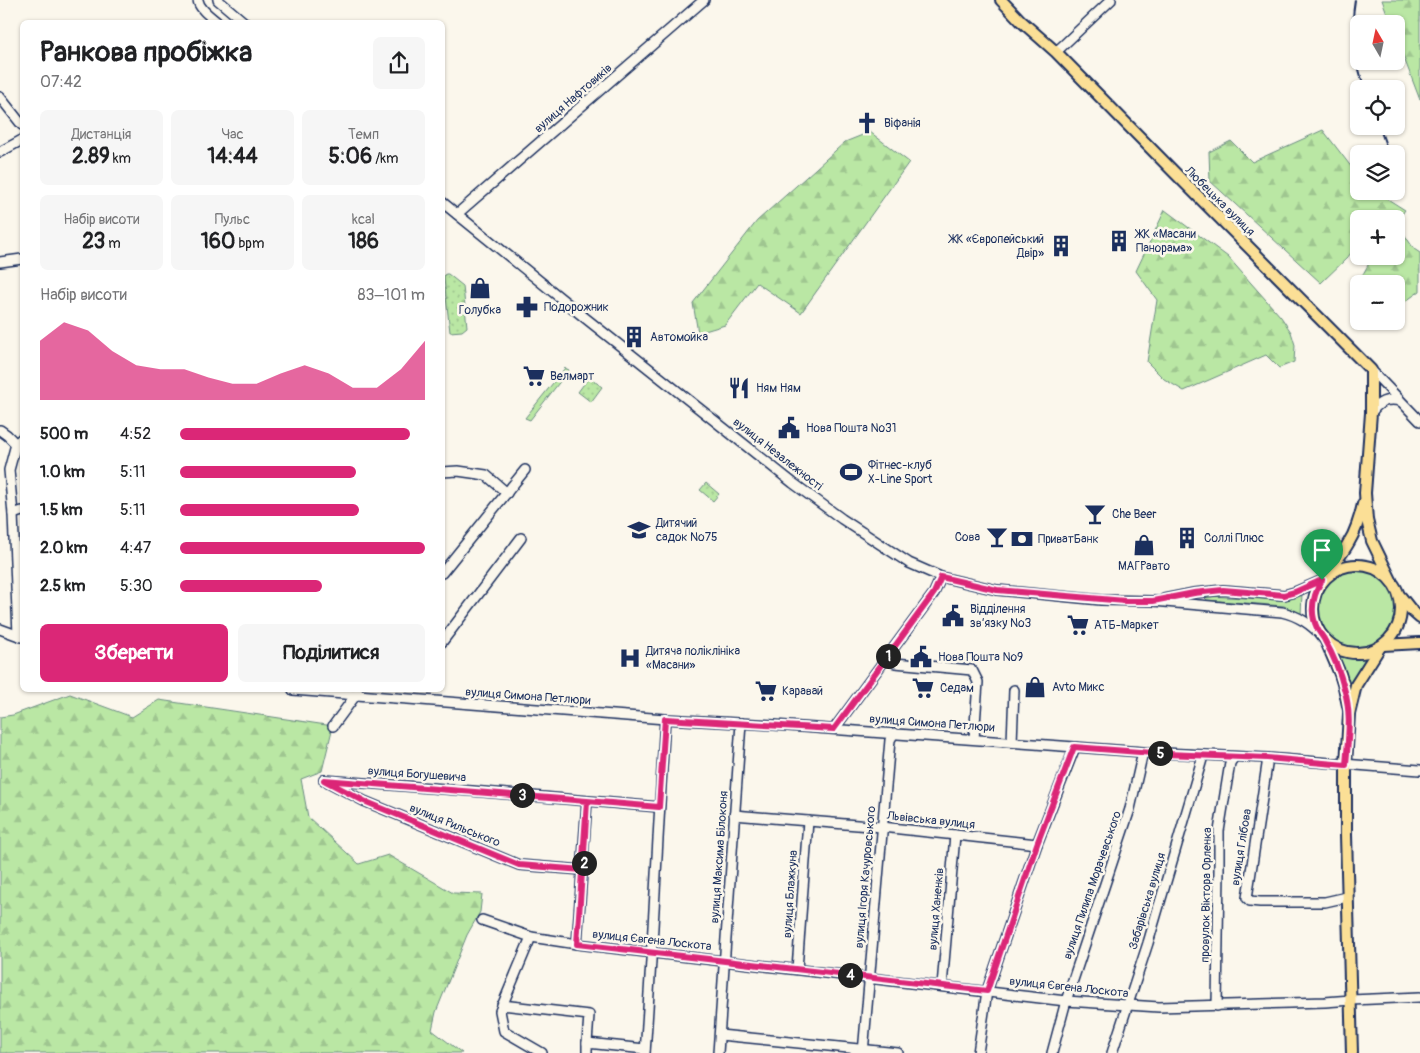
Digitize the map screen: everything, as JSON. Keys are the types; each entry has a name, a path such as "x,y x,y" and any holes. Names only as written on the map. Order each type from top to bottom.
{"main road":[{"name":"Любецька вулиця","path":"1001,0 1021,21 1056,52 1371,370"},
{"path":"1350,714 1340,674 1314,621 1312,604 1314,596 1353,534 1360,517 1365,493 1371,413 1371,370"},
{"path":"1365,493 1369,532 1391,580"},
{"name":"вулиця Незалежності","path":"1324,579 1340,567 1359,564 1376,568 1391,580 1399,594 1420,618"},
{"name":"вулиця Незалежності","path":"1381,646 1396,631 1400,622 1399,594"},
{"name":"вулиця Незалежності","path":"1323,638 1339,649 1355,653 1364,653 1381,646 1420,643"},
{"path":"1352,1053 1347,897 1346,765 1350,714 1356,685 1381,646"}],"street":[{"path":"198,0 199,4 213,20"},
{"path":"218,0 242,20"},
{"name":"вулиця Нафтовиків","path":"458,214 704,0"},
{"path":"1056,52 1111,0"},
{"path":"0,97 20,122"},
{"path":"0,152 20,141"},
{"name":"вулиця Незалежності","path":"445,204 793,483 842,519 909,563 941,577 997,590 1282,612 1293,614 1304,620 1323,638"},
{"path":"0,262 20,260"},
{"name":"Любецька вулиця","path":"1371,370 1420,421"},
{"path":"1371,413 1375,406 1381,402 1400,401"},
{"path":"0,430 19,441 4,471 13,514 20,619"},
{"path":"445,569 525,470"},
{"path":"445,472 458,471 486,475 507,493"},
{"path":"13,514 20,512"},
{"path":"445,638 521,538"},
{"path":"834,729 934,593 941,577"},
{"name":"вулиця Незалежності","path":"1153,601 1194,593 1223,590 1284,595 1324,579"},
{"path":"0,629 20,634"},
{"path":"885,659 895,663 972,670 978,682 974,739"},
{"path":"1012,742 1014,690"},
{"path":"333,726 358,692"},
{"name":"вулиця Симона Петлюри","path":"358,692 410,694 665,719 894,733 1202,756 1267,758 1420,770"},
{"path":"588,1043 645,1051 665,719"},
{"name":"вулиця Максима Білоконя","path":"718,1053 740,723"},
{"name":"вулиця Ігоря Качуровського","path":"863,1051 890,740 894,733"},
{"path":"978,1053 987,991 1037,844 1074,747"},
{"name":"вулиця Пилипа Морачевського","path":"1052,1053 1066,1001 1130,809 1143,752"},
{"name":"Забарівська вулиця","path":"1112,1053 1129,1005 1202,756"},
{"name":"провулок Віктора Орленка","path":"1217,1006 1219,831 1230,763 1234,757"},
{"name":"вулиця Глібова","path":"1267,758 1268,765 1247,898 1250,901 1325,902 1347,897"},
{"name":"вулиця Богушевича","path":"324,780 659,807"},
{"name":"вулиця Рильського","path":"324,780 364,801 519,865 583,870"},
{"path":"577,944 587,801"},
{"name":"Львівська вулиця","path":"734,815 882,827 1037,844"},
{"name":"вулиця Блажкуна","path":"797,969 808,821"},
{"name":"вулиця Ханенків","path":"942,986 955,835"},
{"name":"вулиця Євгена Лоскота","path":"482,920 531,937 577,944 1066,1001 1169,1008 1420,997"},
{"path":"531,937 500,1011 504,1031 542,1053"},
{"path":"502,1005 589,1015 587,1053"},
{"path":"720,1034 863,1051 898,1053"}],"green space":[{"path":"1382,0 1420,0 1420,100 1405,61 1405,15 1388,15"},
{"path":"1323,130 1350,165 1350,200 1389,200 1405,210 1350,210 1350,254 1321,283 1210,181 1209,152 1231,141 1252,162"},
{"path":"870,132 909,162 801,313 757,283 725,325 698,333 693,303 757,221 845,142"},
{"path":"1165,210 1228,257 1281,317 1291,332 1295,345 1294,362 1279,368 1266,355 1184,391 1164,379 1147,362 1157,300 1136,271"},
{"path":"1405,236 1414,249 1420,253 1420,291 1405,302 1405,275 1362,275 1368,265 1405,265"},
{"path":"445,274 448,274 463,286 467,327 462,331 450,332"},
{"path":"565,368 569,370 530,420 525,418"},
{"path":"589,377 602,387 591,402 578,392"},
{"path":"706,483 719,494 713,501 700,490"},
{"path":"1356,570 1371,573 1384,581 1392,594 1395,609 1392,624 1384,637 1371,645 1356,648 1341,645 1328,637 1320,624 1317,609 1320,594 1328,581 1341,573"},
{"path":"1302,593 1301,615 1284,606 1207,600 1205,598 1207,596 1283,600 1294,598"},
{"path":"1338,657 1369,658 1354,684 1348,684"},
{"path":"70,694 132,717 159,700 333,726 322,771 301,779 308,817 359,864 388,855 453,893 482,894 480,912 467,935 436,1012 432,1030 462,1053 0,1053 0,717 13,715"}],"railway":[{"path":"1355,0 1353,22 1354,45 1363,80"},
{"path":"1382,135 1386,145"}],"place":[{"name":"Віфанія","path":"867,123"},
{"name":"ЖК «Масани Панорама»","path":"1119,241"},
{"name":"ЖК «Європейський Двір»","path":"1061,246"},
{"name":"Голубка","path":"480,288"},
{"name":"Подорожник","path":"527,307"},
{"name":"Автомойка","path":"634,337"},
{"name":"Велмарт","path":"534,376"},
{"name":"Ням Ням","path":"739,388"},
{"name":"Нова Пошта №31","path":"789,428"},
{"name":"Фітнес-клуб X-Line Sport","path":"851,472"},
{"name":"Che Beer","path":"1095,514"},
{"name":"Дитячий садок №75","path":"639,530"},
{"name":"Сова","path":"997,537"},
{"name":"Соллі Плюс","path":"1187,538"},
{"name":"ПриватБанк","path":"1022,539"},
{"name":"МАГРавто","path":"1144,545"},
{"name":"Відділення зв’язку №3","path":"953,616"},
{"name":"АТБ-Маркет","path":"1078,625"},
{"name":"Нова Пошта №9","path":"921,657"},
{"name":"Дитяча поліклініка «Масани»","path":"630,658"},
{"name":"Avto Микс","path":"1035,687"},
{"name":"Седам","path":"923,688"},
{"name":"Каравай","path":"766,691"}],"route":[{"path":"1322,580 1284,595 1223,590 1194,593 1153,601 1125,601 997,590 941,577 934,593 834,729 665,719 659,807 587,801 583,870 519,865 364,801 324,780 587,801 583,870 577,944 987,991 1037,844 1074,747 1166,754 1267,758 1346,765 1350,714 1340,674 1325,640 1317,629 1312,613 1314,596 1322,580"}]}
